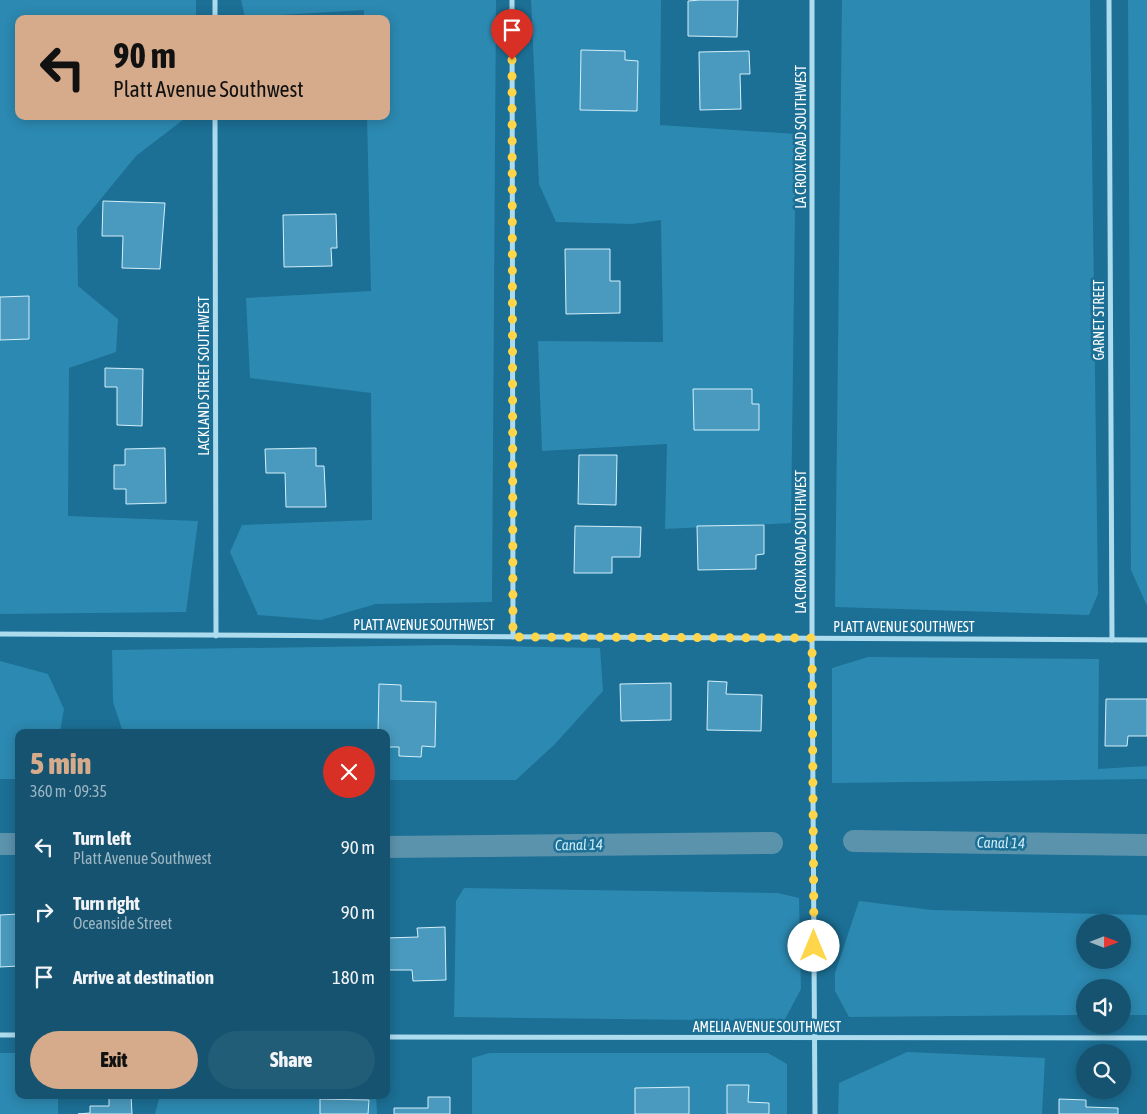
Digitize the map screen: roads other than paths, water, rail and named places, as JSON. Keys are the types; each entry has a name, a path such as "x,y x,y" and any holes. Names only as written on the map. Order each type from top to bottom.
{"street":[{"path":"214,0 215,15"},
{"path":"512,0 513,637"},
{"name":"LA CROIX ROAD SOUTHWEST","path":"812,0 812,638 815,1114"},
{"name":"GARNET STREET","path":"1109,0 1112,640"},
{"name":"LACKLAND STREET SOUTHWEST","path":"215,120 216,636"},
{"name":"PLATT AVENUE SOUTHWEST","path":"0,634 1147,640"},
{"path":"0,1035 15,1035"},
{"name":"AMELIA AVENUE SOUTHWEST","path":"390,1037 1147,1038"}],"waterway":[{"name":"Canal 14","path":"854,841 1147,845"},
{"name":"Canal 14","path":"390,847 772,843"},
{"name":"Canal 14","path":"0,844 15,844"}]}
